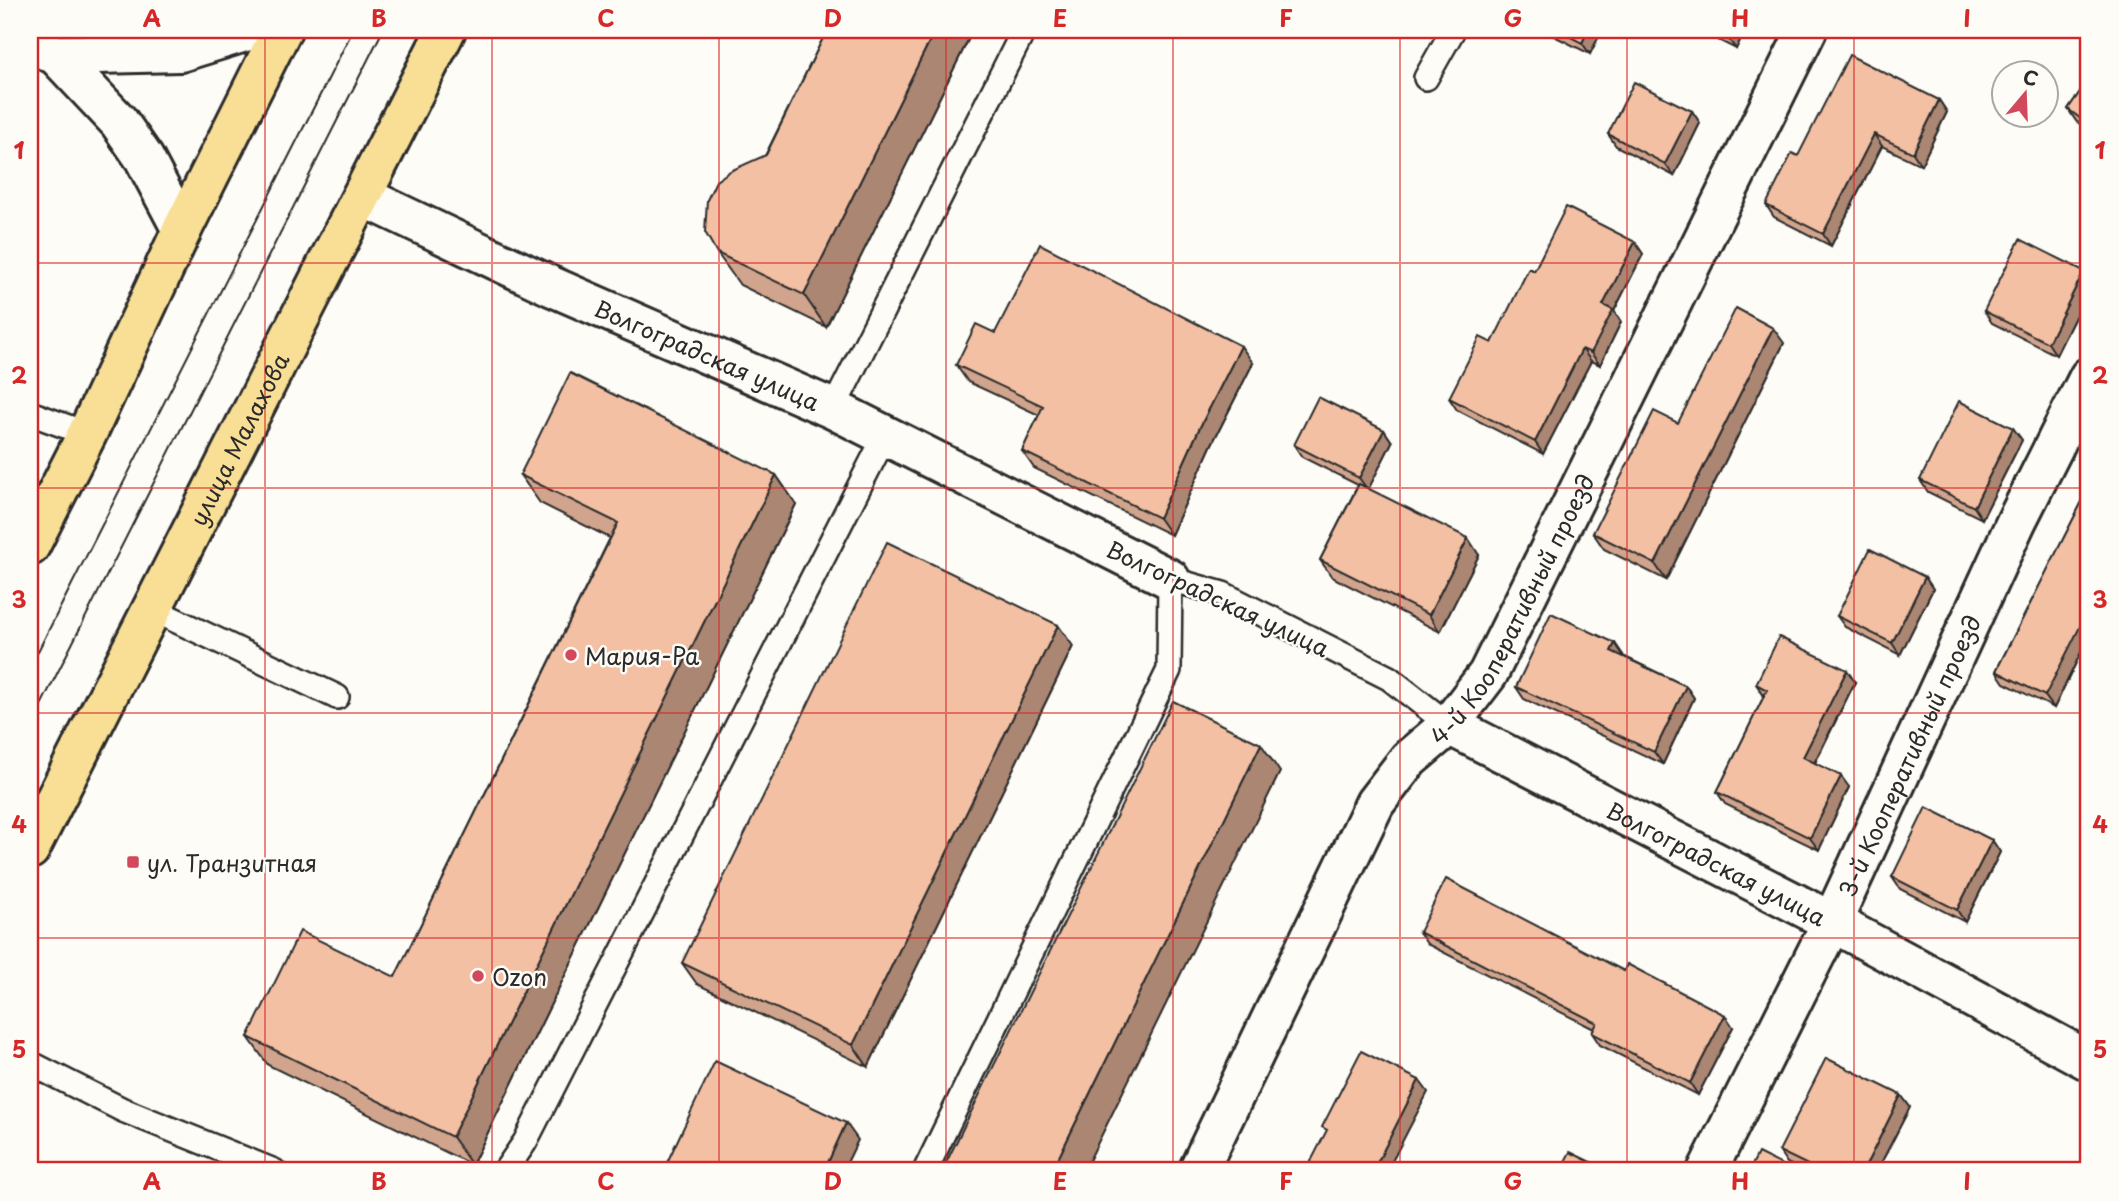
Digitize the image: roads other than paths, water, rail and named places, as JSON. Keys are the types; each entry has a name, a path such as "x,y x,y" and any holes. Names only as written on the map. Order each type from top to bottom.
{"main road":[{"path":"30,546 282,30"},
{"name":"улица Малахова","path":"30,849 446,30"}],"street":[{"path":"43,49 180,52 251,30"},
{"name":"4-й Кооперативный проезд","path":"1198,1171 1375,803 1409,759 1449,725 1488,674 1807,30"},
{"path":"43,49 119,122 144,158 182,230"},
{"name":"Волгоградская улица","path":"362,196 551,286 886,434 1170,579"},
{"name":"3-й Кооперативный проезд","path":"1707,1171 1832,922 2016,522 2089,377"},
{"name":"Волгоградская улица","path":"1449,725 1832,922 2089,1061"}],"lane":[{"path":"833,409 1024,30"},
{"path":"1426,78 1453,30"},
{"path":"30,413 87,434"},
{"path":"505,1171 525,1142 886,434"},
{"path":"925,1171 1169,670 1170,579"},
{"name":"Волгоградская улица","path":"1170,579 1223,594 1390,678 1449,725"},
{"path":"152,609 337,696"},
{"path":"30,1063 123,1110 274,1171"}],"tram line":[{"path":"30,667 353,30"},
{"path":"30,727 383,30"}],"place":[{"name":"Мария-Ра","path":"571,655"},
{"name":"ул. Транзитная","path":"133,862"},
{"name":"Ozon","path":"478,976"}]}
